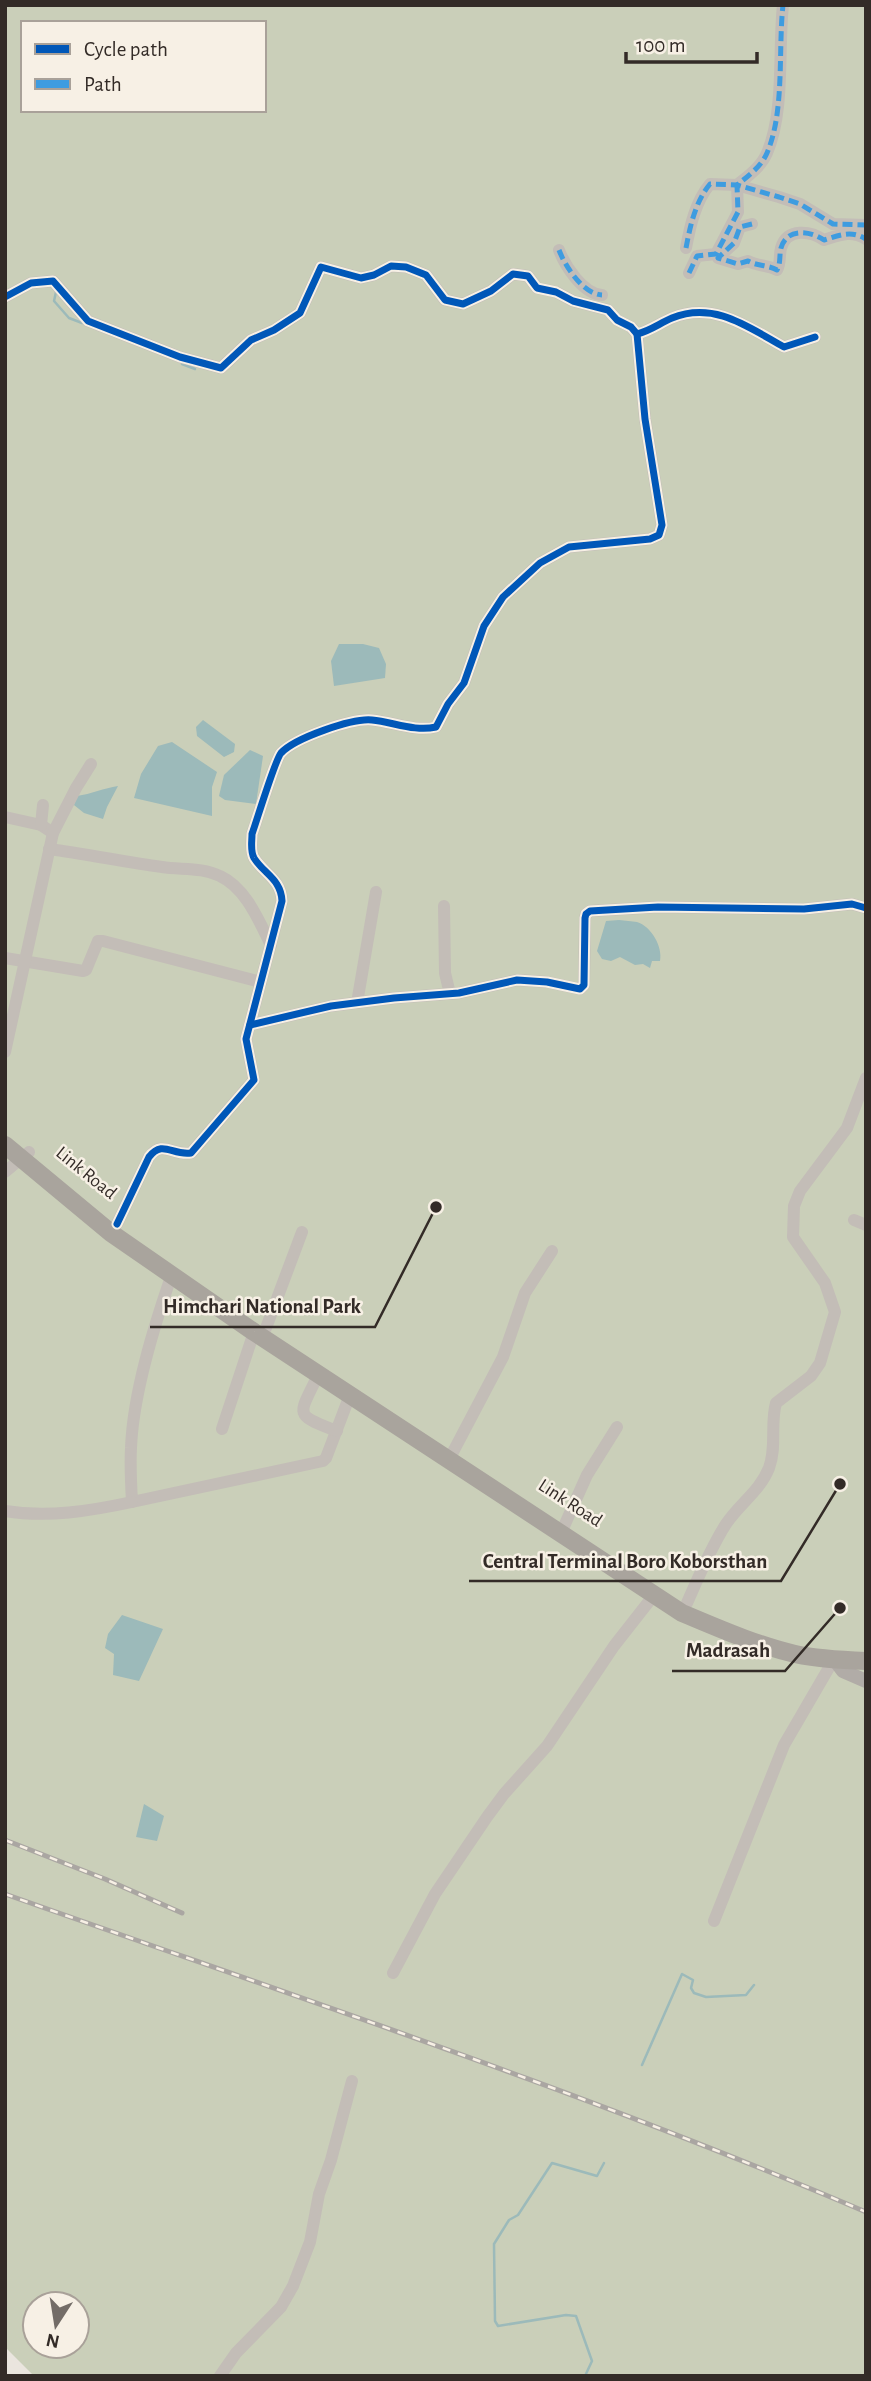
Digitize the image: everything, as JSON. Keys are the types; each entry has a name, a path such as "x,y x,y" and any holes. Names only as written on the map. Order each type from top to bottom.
{"highway":[{"name":"Link Road","path":"5,1131 25,1155 111,1233 453,1452 681,1613 736,1636 795,1654 827,1658"},
{"name":"Link Road","path":"5,1145 25,1155 318,1375 563,1528 687,1603 741,1626 796,1642 827,1658"},
{"path":"827,1658 866,1661"}],"main road":[{"path":"827,1658 866,1672"},
{"path":"827,1658 843,1671 866,1681"}],"street":[{"path":"737,185 755,172 766,155 772,135 776,113 783,5"},
{"path":"686,248 702,193 710,184 737,185 800,204 833,224 866,225"},
{"path":"689,273 696,256 716,254 732,225 738,212 737,185"},
{"path":"752,224 740,227 734,243 718,258 738,264 748,261 757,266 777,270 782,245 790,234 816,234 824,240 846,233 858,234 866,239"},
{"path":"559,250 566,268 595,294 602,295"},
{"path":"5,298 31,283 53,281 88,321 180,358 221,368 251,340 274,330 300,313 321,267 361,278 391,266 406,267 426,275 445,300 463,304 491,291 513,274 527,276 537,288 608,310 617,320 638,334 645,419 662,525 659,535 650,539 569,547 540,562 503,597 484,626 464,683 448,704 436,727 427,729 371,719 347,721 280,753 252,834 251,848 254,857 278,883 282,901 245,1045 254,1073 250,1086 191,1153 184,1154 160,1147 155,1149 117,1224"},
{"path":"638,334 673,318 712,312 746,326 784,347 816,337"},
{"path":"5,1052 53,833 91,764"},
{"path":"41,825 43,805"},
{"path":"5,817 41,825 53,833"},
{"path":"50,849 162,867 196,869 221,876 239,891 271,945"},
{"path":"357,1003 376,892"},
{"path":"250,1026 295,1014 357,1003 450,994 517,980 583,988 585,918 590,911 658,907 804,909 852,904 866,908"},
{"path":"444,906 445,973 450,994"},
{"path":"5,958 83,971 86,970 98,941 103,941 261,982"},
{"path":"687,1603 727,1521 761,1484 774,1452 776,1403 779,1398 811,1376 820,1363 835,1312 825,1283 793,1237 793,1216 800,1191 847,1128 866,1078"},
{"path":"5,1172 25,1155"},
{"path":"222,1429 302,1232"},
{"path":"453,1452 503,1357 525,1293 552,1251"},
{"path":"132,1502 133,1425 152,1337 172,1274"},
{"path":"318,1375 303,1407 303,1415 306,1420 337,1431"},
{"path":"5,1511 51,1514 132,1502 298,1465 318,1463 326,1458 350,1395"},
{"path":"563,1528 587,1475 617,1427"},
{"path":"393,1973 435,1894 473,1837 504,1794 547,1746 614,1646 654,1595"},
{"path":"714,1921 783,1745 827,1658"},
{"path":"220,2376 236,2353 281,2307 293,2286 310,2242 319,2194 335,2147 352,2081"}],"green space":[{"path":"5,5 866,5 866,2376 34,2376 5,2347"}],"water":[{"path":"339,644 363,644 379,648 386,664 385,678 334,686 331,661"},
{"path":"203,720 235,744 234,752 224,757 197,736 196,727"},
{"path":"172,742 217,772 212,787 212,816 134,798 141,774 158,746"},
{"path":"250,750 263,756 256,804 225,800 219,796 224,775"},
{"path":"118,786 103,819 84,813 74,805 77,796"},
{"path":"606,921 637,922 651,932 660,950 660,961 652,961 650,968 643,964 635,965 620,957 611,961 602,959 597,951"},
{"path":"122,1615 163,1629 139,1681 113,1675 114,1654 105,1648 108,1634"},
{"path":"144,1804 164,1816 157,1841 136,1837"}],"waterway":[{"path":"56,292 54,301 69,318 82,323"},
{"path":"182,364 195,369"},
{"path":"642,2065 682,1974 693,1980 691,1988 694,1993 706,1997 746,1995 754,1985"},
{"path":"585,2376 592,2361 576,2316 566,2315 498,2326 495,2321 494,2244 509,2220 518,2215 552,2163 597,2176 604,2163"}],"railway":[{"path":"5,1840 182,1913"},
{"path":"5,1894 546,2086 760,2168 866,2212"}],"marked path":[{"path":"689,273 697,256 716,254 738,212 737,185 758,167 773,136 779,100 783,5"},
{"path":"686,248 691,223 710,184 737,185 779,197 800,204 833,224 866,225"},
{"path":"752,224 740,227 734,243 718,258 738,264 748,261 777,270 784,241 794,234 813,234 824,240 850,234 866,239"},
{"path":"559,250 570,271 582,285 602,295"}],"cycle path":[{"path":"5,297 31,283 53,281 88,321 180,357 221,368 251,340 274,330 300,313 321,267 361,278 391,266 406,267 426,275 445,300 463,304 491,291 513,274 528,276 537,288 608,310 637,334 672,318 702,313 730,319 784,347 815,337"},
{"path":"117,1224 149,1157 159,1149 191,1153 254,1080 246,1039 282,901 279,887 253,855 252,834 281,753 311,735 351,722 372,720 420,728 436,727 448,704 464,683 484,626 503,597 540,563 569,547 650,539 659,535 662,525 645,419 637,334"},
{"path":"250,1025 331,1006 459,993 517,980 547,982 580,989 584,985 585,918 590,911 658,907 804,909 852,904 866,908"}],"place":[{"name":"Himchari National Park","path":"436,1207"},
{"name":"Central Terminal Boro Koborsthan","path":"840,1484"},
{"name":"Madrasah","path":"840,1608"}]}
